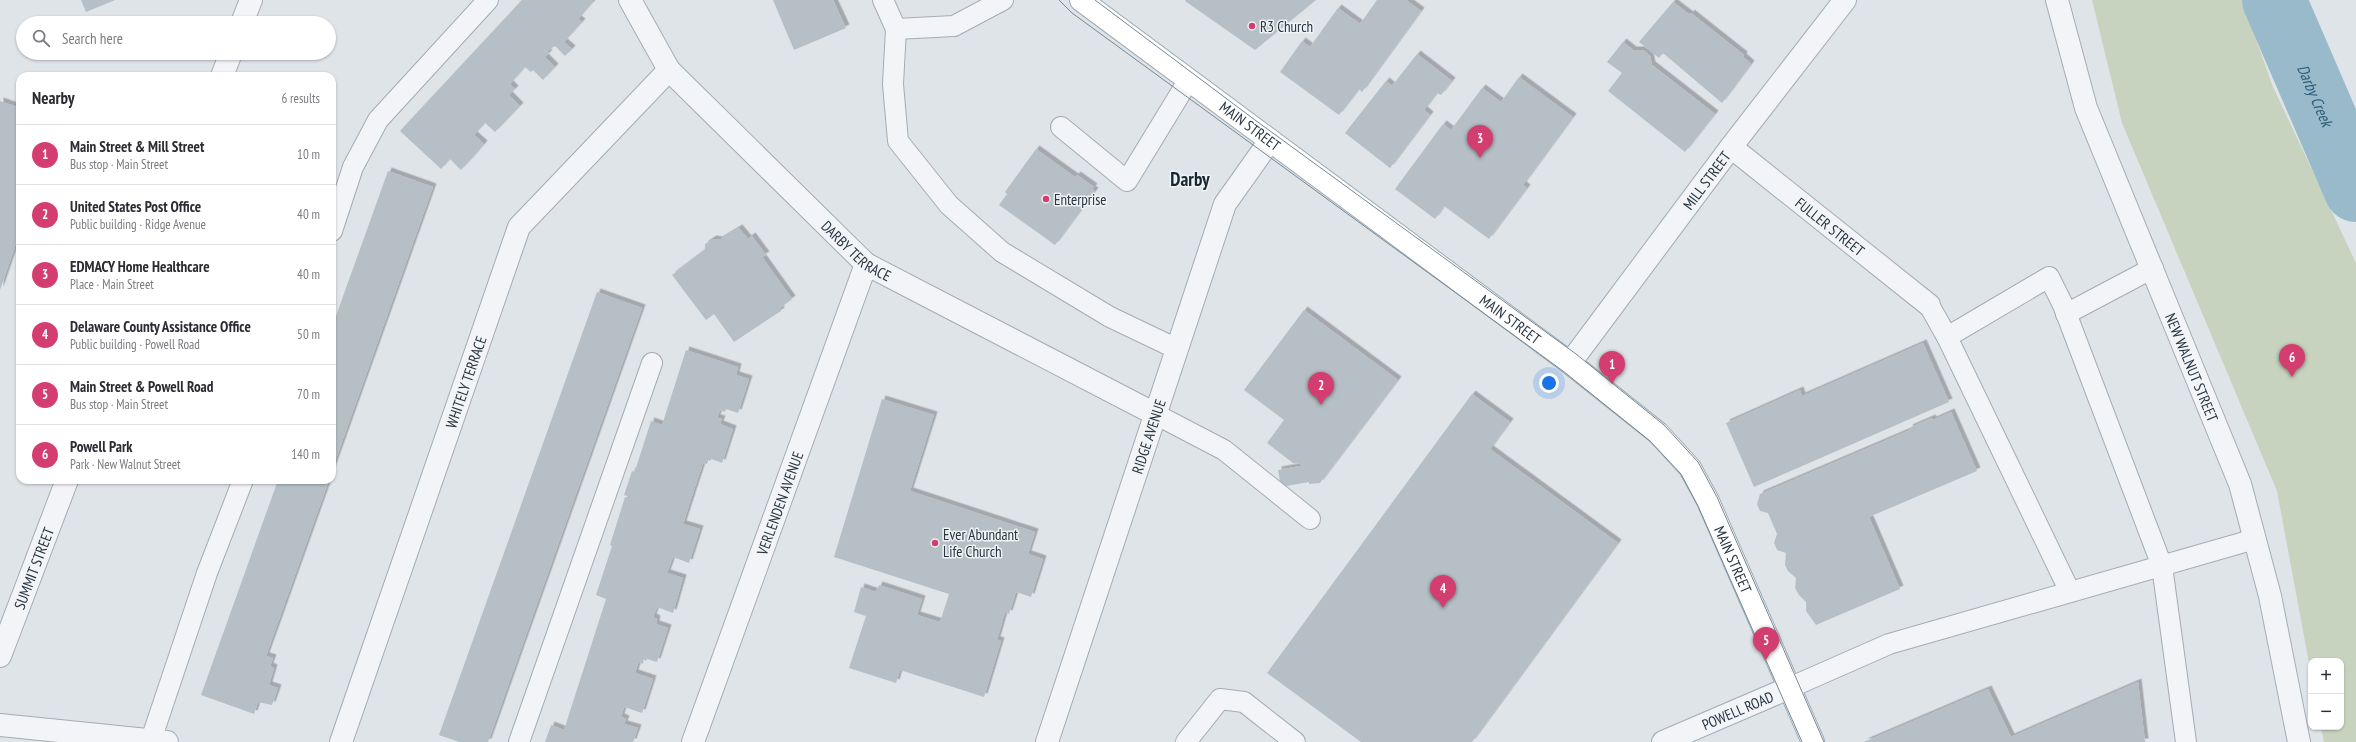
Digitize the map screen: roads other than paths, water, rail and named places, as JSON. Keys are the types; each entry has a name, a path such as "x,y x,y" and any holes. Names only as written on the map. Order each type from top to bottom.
{"main road":[{"name":"MAIN STREET","path":"1080,0 1269,142 1570,363 1658,433 1690,468 1708,501 1813,742"}],"street":[{"path":"245,16 251,0"},
{"name":"DARBY TERRACE","path":"630,0 669,70 866,264 1155,414"},
{"name":"MILL STREET","path":"1570,363 1731,147 1845,0"},
{"name":"NEW WALNUT STREET","path":"2057,0 2086,108 2153,268 2240,484 2270,596 2299,742"},
{"path":"224,72 228,60"},
{"name":"WHITELY TERRACE","path":"341,742 519,226 669,70"},
{"name":"RIDGE AVENUE","path":"1047,742 1225,204 1269,142"},
{"name":"FULLER STREET","path":"1731,147 1930,306"},
{"name":"VERLENDEN AVENUE","path":"692,742 866,264"},
{"name":"SUMMIT STREET","path":"0,656 65,484"},
{"name":"POWELL ROAD","path":"1663,742 1789,688"},
{"path":"0,725 159,741"}],"lane":[{"path":"336,219 353,168 378,120 488,0"},
{"path":"883,0 896,29 893,84 898,141 948,205 1002,252 1110,317 1177,349"},
{"path":"896,29 954,26 1003,0"},
{"path":"1061,127 1127,181 1188,81"},
{"path":"2066,314 2153,268"},
{"path":"1947,337 2049,277 2066,314 2162,566 2186,742"},
{"path":"1930,306 1947,337 2070,592"},
{"path":"519,742 652,363"},
{"path":"1155,414 1224,450 1310,519"},
{"path":"159,741 207,573 241,484"},
{"path":"1789,688 1889,644 2255,539"},
{"path":"1186,742 1220,699 1244,702 1295,742"}],"waterway":[{"name":"Darby Creek","path":"2274,0 2356,190"}],"tram line":[{"path":"1059,0 1072,13 1563,371 1650,441 1681,474 1698,506 1802,742"},
{"path":"1095,0 1255,120 1576,354 1664,425 1698,462 1717,497 1824,742"}],"place":[{"name":"R3 Church","path":"1252,26"},
{"name":"EDMACY Home Healthcare","path":"1480,158"},
{"name":"Enterprise","path":"1046,199"},
{"name":"Powell Park","path":"2292,377"},
{"name":"Main Street & Mill Street","path":"1612,384"},
{"name":"United States Post Office","path":"1321,405"},
{"name":"Ever Abundant Life Church","path":"935,543"},
{"name":"Delaware County Assistance Office","path":"1443,608"},
{"name":"Main Street & Powell Road","path":"1766,660"}],"district":[{"name":"Darby","path":"1190,179"}]}
